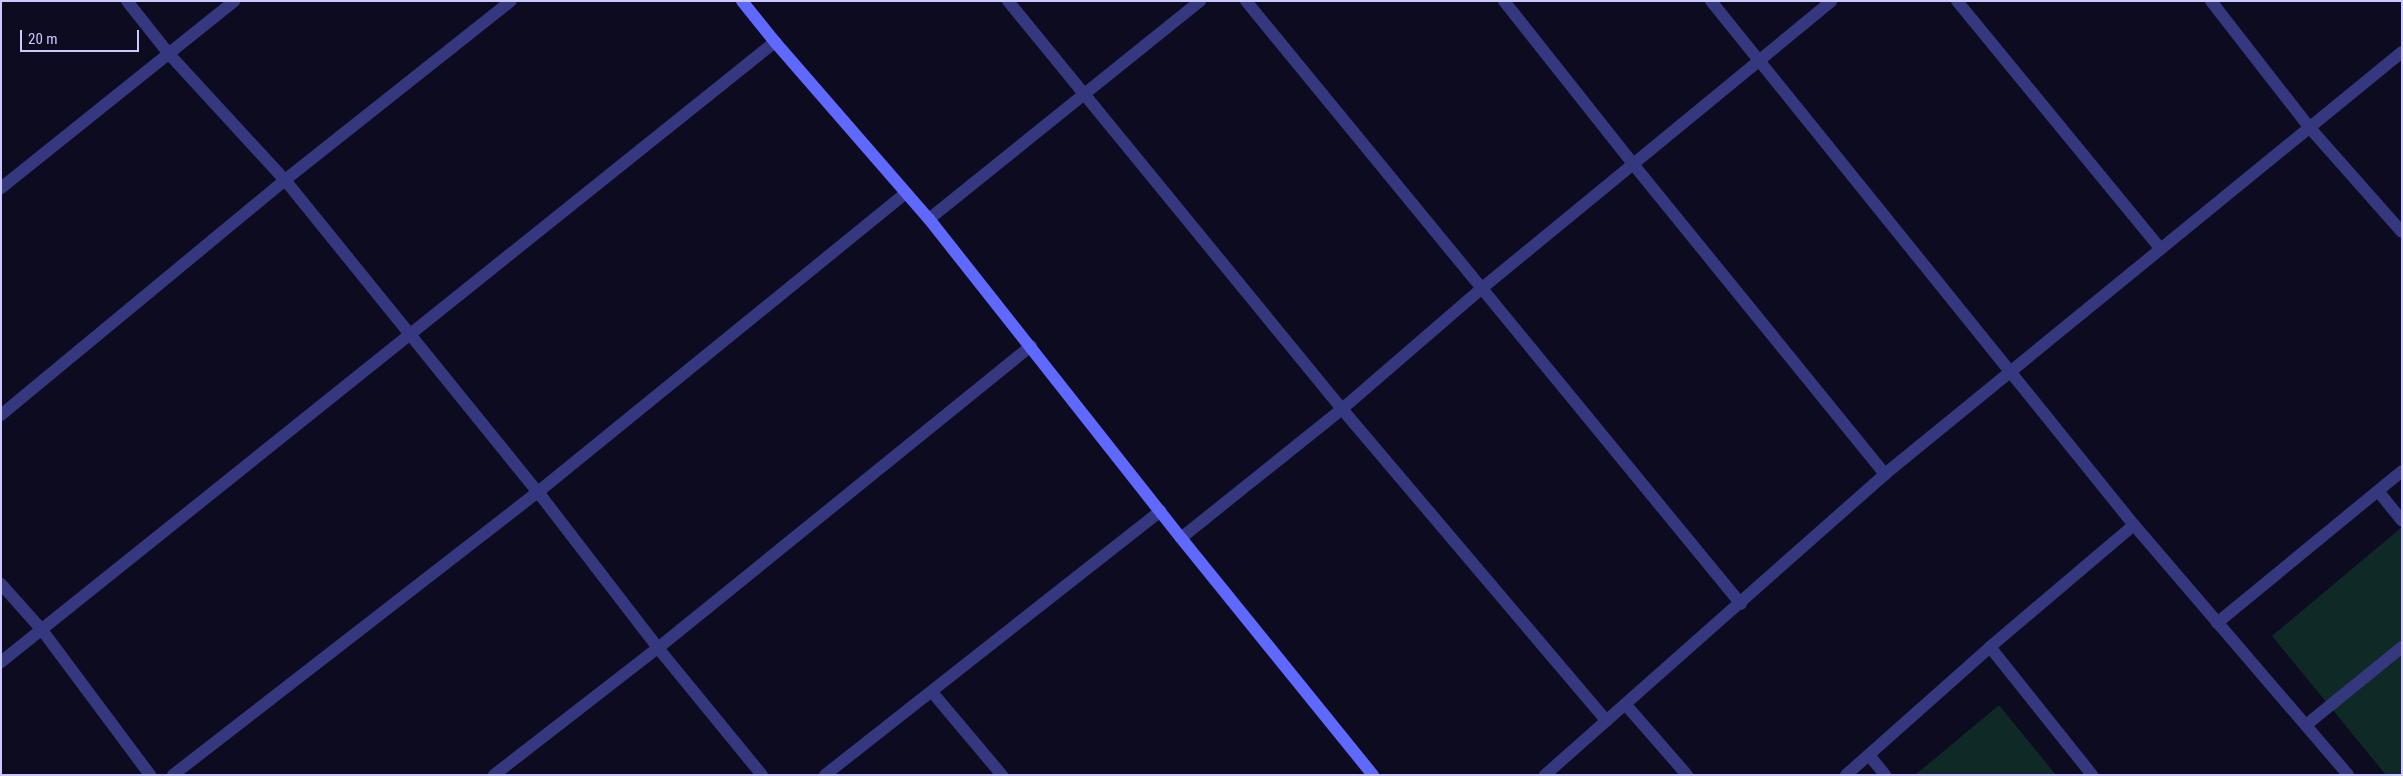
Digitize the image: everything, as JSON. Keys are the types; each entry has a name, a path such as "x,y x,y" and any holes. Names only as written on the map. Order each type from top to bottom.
{"street":[{"path":"127,1 169,54 285,180 538,492 658,648 762,775"},
{"path":"1,188 234,1"},
{"path":"1,415 285,180 511,1"},
{"path":"742,1 905,194 929,219 1162,511 1181,538 1373,775"},
{"path":"1008,1 1342,409 1607,721"},
{"path":"929,219 1200,1"},
{"path":"1246,1 1741,604"},
{"path":"1504,1 1633,164 1885,474"},
{"path":"1711,1 2134,525 2348,775"},
{"path":"1181,538 1342,409 1481,289 1831,1"},
{"path":"1956,1 2161,249"},
{"path":"2211,1 2309,127 2402,232"},
{"path":"1,662 775,42"},
{"path":"1545,775 1741,604 1885,474 2402,52"},
{"path":"173,775 538,492 905,194"},
{"path":"494,775 658,648 1031,346"},
{"path":"2217,623 2402,471"},
{"path":"2378,490 2402,520"},
{"path":"825,775 1162,511"},
{"path":"1846,775 1990,647 2134,525"},
{"path":"1,584 42,630 150,775"},
{"path":"1990,647 2092,775"},
{"path":"2306,725 2402,647"},
{"path":"932,692 1002,775"},
{"path":"1626,705 1687,775"},
{"path":"1869,755 1885,775"}],"green space":[{"path":"2402,527 2402,775 2386,775 2272,636"},
{"path":"1999,705 2056,775 1915,775"}]}
